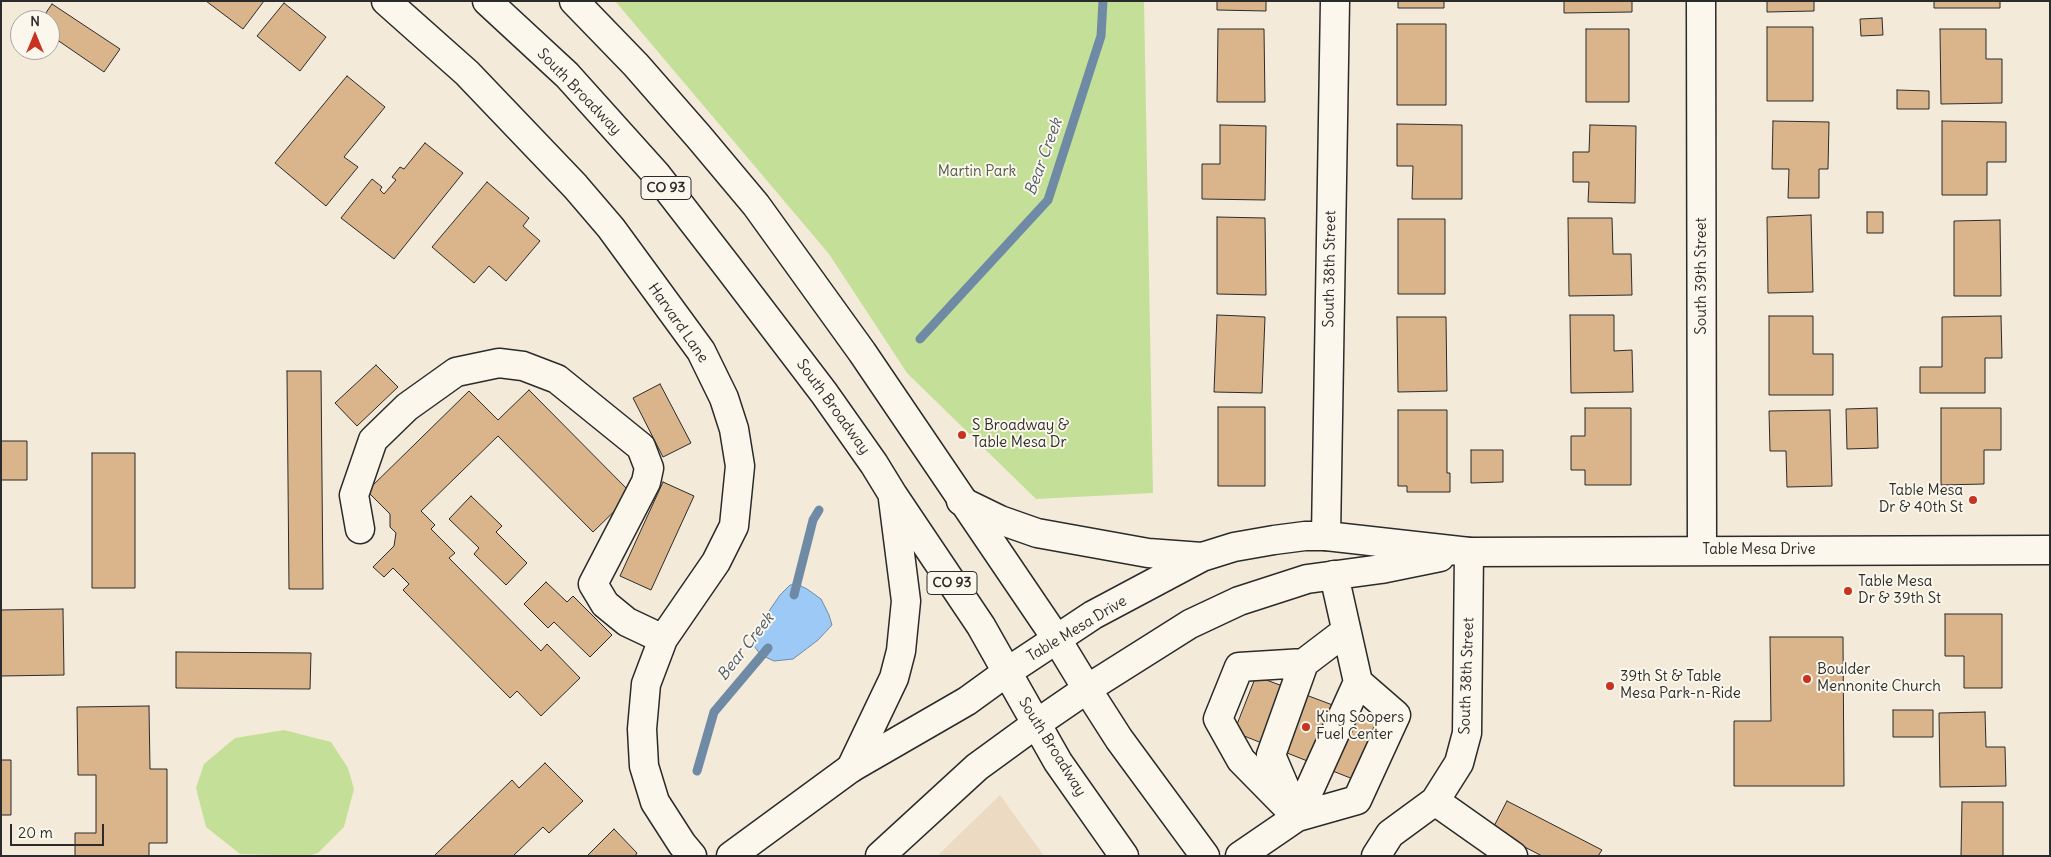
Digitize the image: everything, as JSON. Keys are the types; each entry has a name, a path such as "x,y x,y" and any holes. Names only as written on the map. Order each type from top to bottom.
{"main road":[{"name":"Harvard Lane","path":"386,1 467,73 575,186 611,228 701,351 724,398 734,429 740,466 734,526 716,562 663,639 646,684 642,729 644,766 655,802 692,856"},
{"name":"South Broadway","path":"487,1 566,75 656,174 824,393 874,464 892,495 981,626 1058,762 1124,856"},
{"path":"574,1 636,65 699,136 756,205 810,277 1056,638 1115,732 1205,856"},
{"name":"South 38th Street","path":"1326,536 1335,1"},
{"name":"South 39th Street","path":"1701,1 1702,550"},
{"path":"360,529 354,495 373,440 407,407 456,372 499,364 523,366 557,378 641,447 649,468 646,482 593,584 605,604 627,622 663,639"},
{"path":"851,768 894,678 900,651 906,601 892,495"},
{"path":"961,501 1000,520 1037,533 1130,550 1202,557"},
{"name":"Table Mesa Drive","path":"731,856 851,768 967,700 1056,638 1093,615 1202,557 1234,547 1274,540 1326,536 1469,552 2050,550"},
{"name":"South 38th Street","path":"1376,856 1390,834 1435,801 1459,763 1467,733 1469,552"},
{"name":"Table Mesa Drive","path":"880,856 977,767 1087,689 1190,624 1239,601 1307,579 1469,552"},
{"path":"1240,856 1297,817 1357,800 1396,715 1358,682 1334,575"},
{"path":"1297,817 1271,755 1304,663 1346,631"},
{"path":"1297,817 1240,760 1218,719 1239,667 1304,663"},
{"path":"1297,817 1358,682"},
{"path":"1435,801 1512,855"}],"shaded area":[{"path":"1000,795 1044,856 937,856"}],"green space":[{"name":"Martin Park","path":"615,1 1144,1 1153,493 1036,499 907,373 829,254"},
{"path":"284,730 331,742 348,768 354,789 344,827 318,853 307,856 240,854 206,827 196,788 204,764 235,738"}],"water":[{"path":"797,584 821,599 832,625 818,640 793,659 774,661 761,655 754,646 752,636 780,595 790,585"}],"building":[{"path":"206,1 264,1 243,29"},
{"path":"1217,1 1266,1 1266,11 1217,10"},
{"path":"1398,1 1444,1 1444,8 1398,8"},
{"path":"1564,1 1632,1 1632,12 1564,13"},
{"path":"1767,1 1814,1 1814,11 1767,12"},
{"path":"1934,1 2000,1 2000,8 1934,8"},
{"path":"284,3 326,37 300,71 257,36"},
{"path":"52,4 120,49 104,72 60,42 60,10 48,10"},
{"path":"1882,18 1883,35 1861,36 1860,19"},
{"path":"1397,24 1446,24 1446,105 1397,105"},
{"path":"1767,27 1813,27 1813,101 1767,101"},
{"path":"1218,29 1264,29 1265,102 1217,102"},
{"path":"1586,29 1629,29 1629,102 1586,102"},
{"path":"1940,29 1986,29 1986,59 2002,59 2002,103 1941,104"},
{"path":"347,76 385,107 344,157 358,167 326,206 275,163"},
{"path":"1897,90 1929,91 1929,109 1897,109"},
{"path":"1773,121 1829,122 1828,169 1819,169 1819,198 1788,198 1789,169 1772,169"},
{"path":"1942,121 2006,122 2006,162 1987,162 1987,195 1942,195"},
{"path":"1397,124 1462,125 1462,199 1412,199 1413,166 1397,166"},
{"path":"1220,125 1266,126 1265,200 1202,199 1202,164 1220,164"},
{"path":"1590,125 1636,126 1635,203 1588,202 1589,182 1573,182 1573,152 1589,152"},
{"path":"425,143 463,173 394,259 341,218 372,179 382,187 380,190 384,194 396,180 392,177 400,167 404,169"},
{"path":"487,182 529,218 523,226 540,241 506,281 489,266 474,283 432,247"},
{"path":"1867,212 1883,212 1883,233 1867,233"},
{"path":"1811,215 1813,292 1768,293 1767,217"},
{"path":"1217,217 1265,218 1266,295 1217,294"},
{"path":"1568,218 1612,218 1613,254 1631,254 1632,295 1569,296"},
{"path":"1398,219 1445,219 1445,294 1398,294"},
{"path":"2000,220 2001,296 1954,296 1954,221"},
{"path":"1217,315 1265,317 1262,393 1214,392"},
{"path":"1570,315 1614,315 1614,351 1632,350 1633,392 1571,393"},
{"path":"1769,316 1813,316 1813,354 1833,354 1833,395 1769,395"},
{"path":"2001,316 2002,358 1985,358 1985,393 1920,393 1920,367 1942,367 1942,317"},
{"path":"1397,317 1446,317 1447,391 1398,392"},
{"path":"376,365 398,387 357,426 335,403"},
{"path":"287,371 321,371 323,589 289,589"},
{"path":"660,384 691,443 663,457 633,398"},
{"path":"529,390 632,494 593,532 498,436 421,511 435,525 431,529 455,553 449,558 541,651 547,644 580,678 541,716 517,691 510,698 403,590 409,584 393,568 384,577 373,567 394,546 396,533 390,527 390,514 367,491 469,391 498,420"},
{"path":"1218,407 1265,407 1265,486 1218,486"},
{"path":"1585,408 1631,408 1631,485 1585,485 1585,470 1571,470 1571,436 1585,436"},
{"path":"1877,408 1878,448 1847,449 1846,409"},
{"path":"1941,408 2001,408 2001,450 1984,450 1984,484 1941,485"},
{"path":"1398,410 1447,410 1447,473 1450,473 1450,492 1407,492 1407,486 1398,486"},
{"path":"1830,410 1832,486 1787,487 1786,451 1770,451 1769,411"},
{"path":"1,441 27,441 27,480 1,480"},
{"path":"1471,450 1503,450 1503,482 1471,483"},
{"path":"92,453 135,453 135,588 92,588"},
{"path":"663,482 694,496 651,590 620,576"},
{"path":"471,496 502,526 496,532 527,563 506,585 474,554 479,548 449,519"},
{"path":"546,582 567,602 573,596 612,635 590,657 554,622 548,628 524,604"},
{"path":"63,609 64,675 1,676 1,610"},
{"path":"1945,614 2002,614 2002,688 1964,688 1964,656 1945,656"},
{"name":"Boulder Mennonite Church","path":"1770,637 1843,637 1844,786 1734,786 1734,721 1771,721"},
{"path":"176,652 311,653 310,689 176,688"},
{"path":"1256,676 1380,723 1358,781 1234,732"},
{"path":"149,706 150,769 167,769 167,843 149,843 149,856 75,856 75,833 96,833 96,775 78,775 77,707"},
{"path":"1893,710 1933,710 1933,737 1893,737"},
{"path":"1985,712 1986,747 2005,747 2006,786 1940,787 1939,713"},
{"path":"1,760 11,760 11,815 1,815"},
{"path":"545,763 583,801 549,833 543,827 513,856 434,856 512,780 519,788"},
{"path":"1507,801 1602,850 1598,856 1542,856 1492,830"},
{"path":"1962,802 2003,802 2003,856 1961,856"},
{"path":"614,829 637,853 635,856 587,856"}],"waterway":[{"name":"Bear Creek","path":"920,339 1048,200 1101,36 1103,1"},
{"name":"Bear Creek","path":"794,595 813,520 819,510"},
{"name":"Bear Creek","path":"697,771 714,712 768,648"}],"place":[{"name":"S Broadway & Table Mesa Dr","path":"962,435"},
{"name":"Table Mesa Dr & 40th St","path":"1973,500"},
{"name":"Table Mesa Dr & 39th St","path":"1848,591"},
{"name":"Boulder Mennonite Church","path":"1807,679"},
{"name":"39th St & Table Mesa Park-n-Ride","path":"1610,686"},
{"name":"King Soopers Fuel Center","path":"1306,727"}]}
